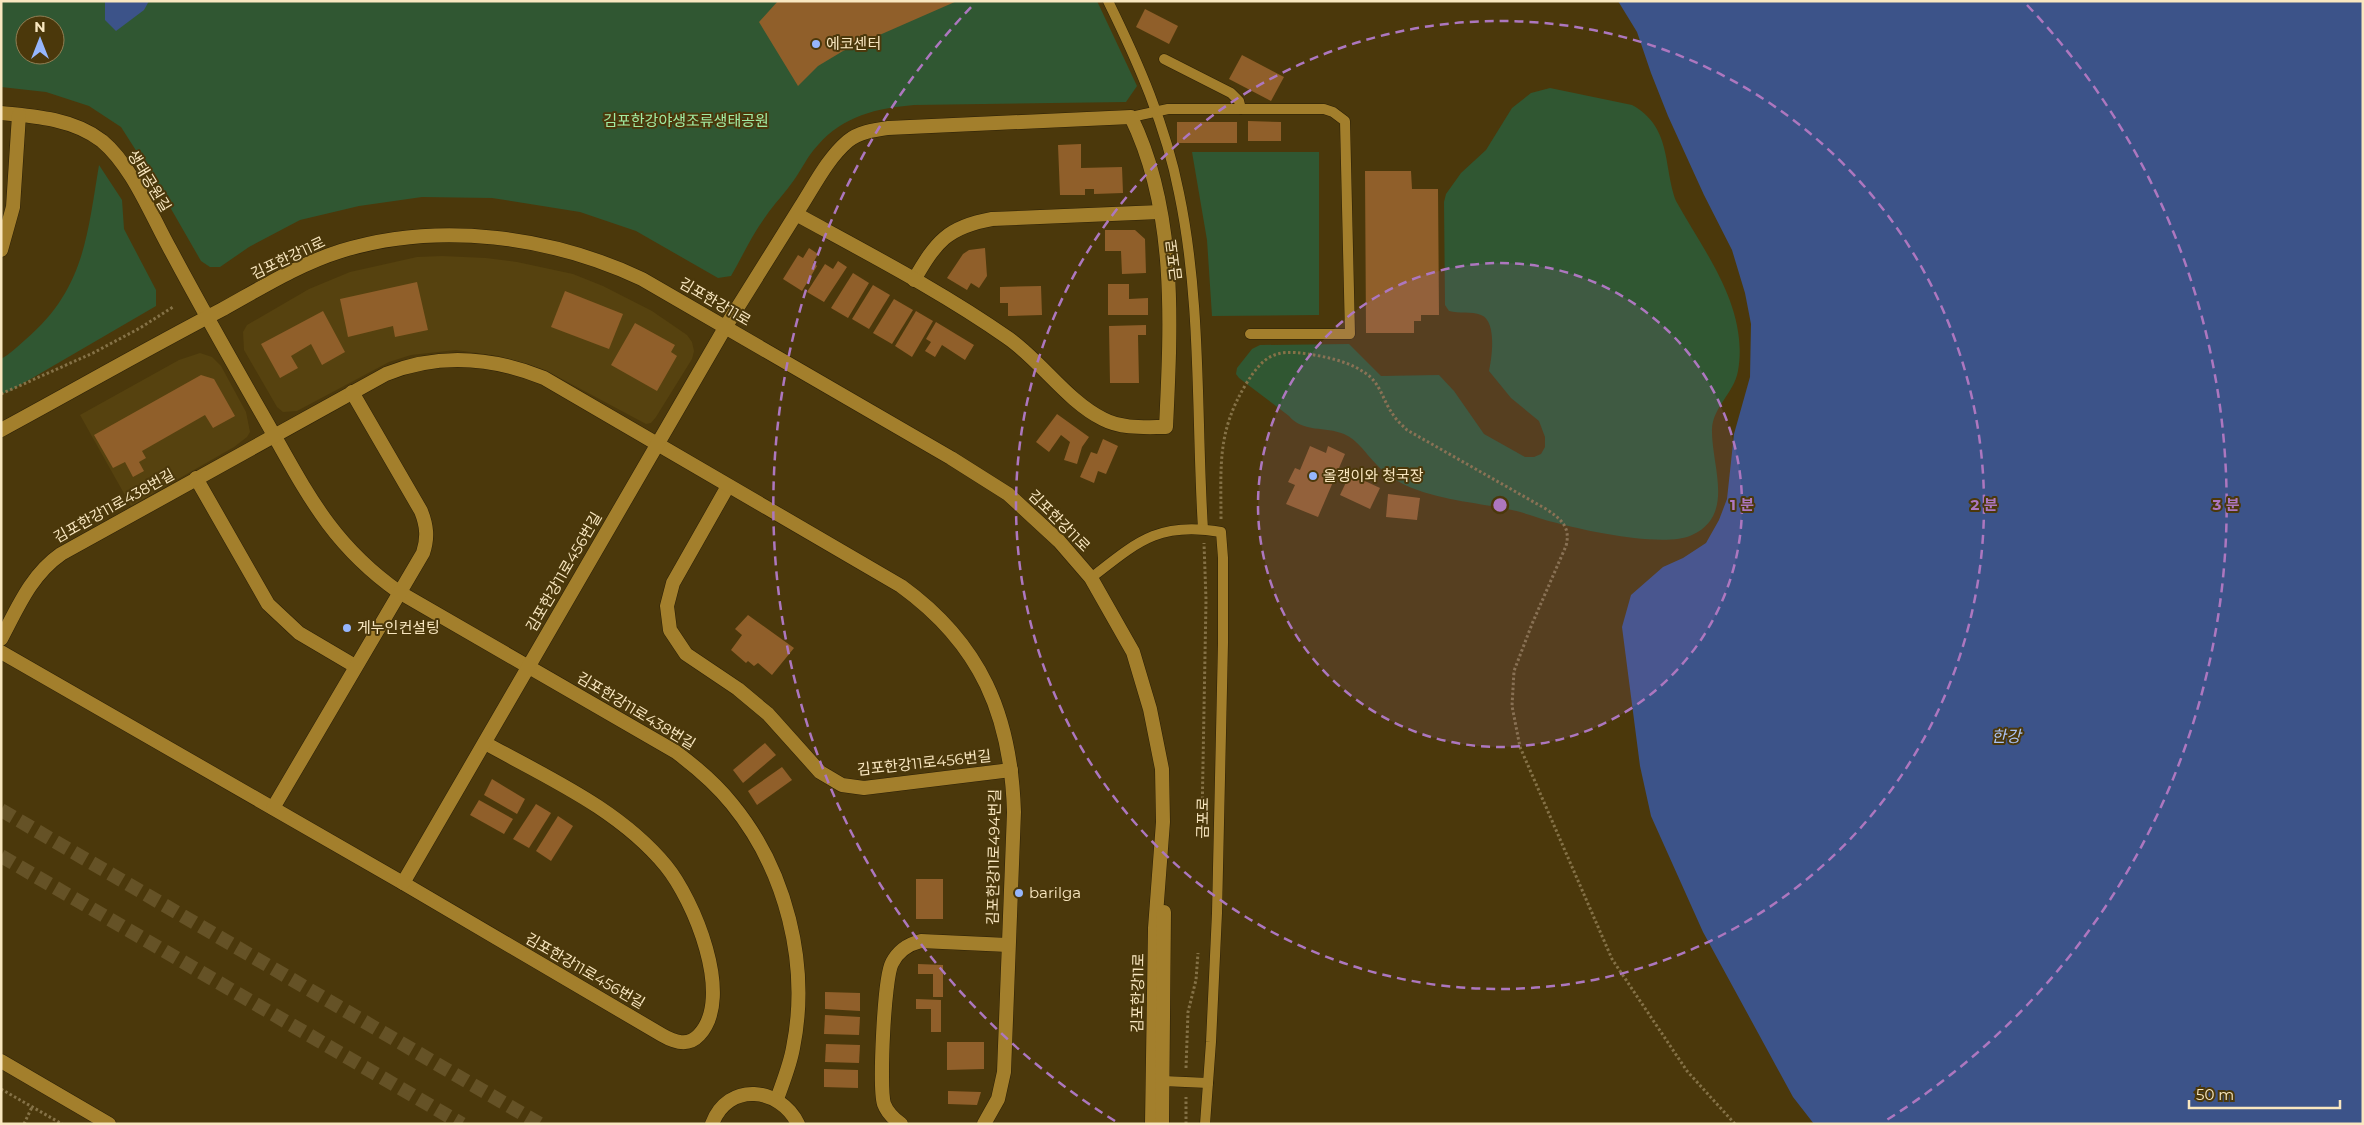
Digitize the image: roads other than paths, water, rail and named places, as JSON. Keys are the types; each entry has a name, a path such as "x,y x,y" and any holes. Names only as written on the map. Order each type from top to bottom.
{"street":[{"name":"생태공원길","path":"1,112 44,118 74,126 101,141 113,152 133,181 207,317"},
{"path":"1,250 6,238 13,207 19,114"},
{"path":"796,214 914,280 1009,338 1079,402 1102,419 1125,426 1166,427 1169,296 1160,212 1143,141 1131,116"},
{"name":"김포한강11로456번길","path":"485,743 611,815 648,846 666,866 690,904 707,950 711,972 712,1002 704,1028 693,1040 679,1043 671,1041 403,883 726,326 824,170 838,152 849,141 872,131 888,128 1131,116"},
{"path":"914,280 932,249 941,239 960,227 974,222 992,219 1160,212"},
{"name":"김포한강11로","path":"1,430 207,317 318,259 343,250 405,239 477,236 538,244 602,260 642,279 726,326 1008,494 1059,541 1091,578 1133,652 1150,709 1162,769 1161,864 1165,928 1162,1124"},
{"name":"김포한강11로438번길","path":"207,317 318,511 330,528 368,569 399,592 650,736 694,766 732,803 760,847 784,902 795,947 798,975 794,1047 777,1099"},
{"name":"김포한강11로438번길","path":"1,638 33,580 49,562 274,434 386,374 417,363 458,360 483,361 509,366 544,378 657,442"},
{"path":"273,808 423,553 426,543 425,522 352,392"},
{"name":"김포한강11로456번길","path":"657,442 728,486 889,578 932,610 961,643 988,686 1003,725 1011,770 864,788 842,784 820,772 811,764 768,714 753,701 686,654 670,630 667,619 670,594 679,571 728,486"},
{"path":"196,478 268,604 299,633 355,666"},
{"path":"1,652 403,883"},
{"name":"김포한강11로494번길","path":"984,1124 998,1099 1004,1072 1014,829 1011,770"},
{"name":"김포한강11로","path":"1152,1124 1155,928 1161,864"},
{"name":"김포한강11로494번길","path":"901,1124 889,1112 883,1094 886,987 891,965 904,949 922,941 1008,945"},
{"path":"1,1061 109,1124"},
{"path":"712,1124 723,1107 734,1099 749,1094 766,1095 777,1099 792,1112 798,1124"}],"lane":[{"name":"금포로","path":"1108,1 1138,66 1155,110 1179,192 1189,247 1193,287 1203,529 1221,532 1223,633 1217,913 1205,1124"},
{"path":"1164,59 1231,93 1239,101 1241,109"},
{"path":"1131,116 1155,110 1324,109 1341,116 1345,121 1347,131 1350,334 1250,334"},
{"path":"1091,578 1146,538 1161,532 1203,529"},
{"path":"1163,1081 1208,1083"}],"water":[{"path":"105,1 149,1 144,10 116,31 105,20"},
{"name":"한강","path":"1618,1 2363,1 2363,1124 1814,1124 1793,1097 1703,932 1651,816 1640,766 1622,627 1631,595 1663,567 1683,558 1706,543 1719,520 1727,499 1734,434 1750,377 1751,324 1745,293 1732,250 1704,195 1668,116 1637,32"}],"tunnel":[{"path":"1,810 540,1124"},
{"path":"1,856 462,1124"}],"place":[{"name":"에코센터","path":"816,44"},
{"name":"올갱이와 청국장","path":"1313,476"},
{"name":"게누인컨설팅","path":"347,628"},
{"name":"barilga","path":"1019,893"}],"park label":[{"name":"김포한강야생조류생태공원","path":"686,121"}]}
